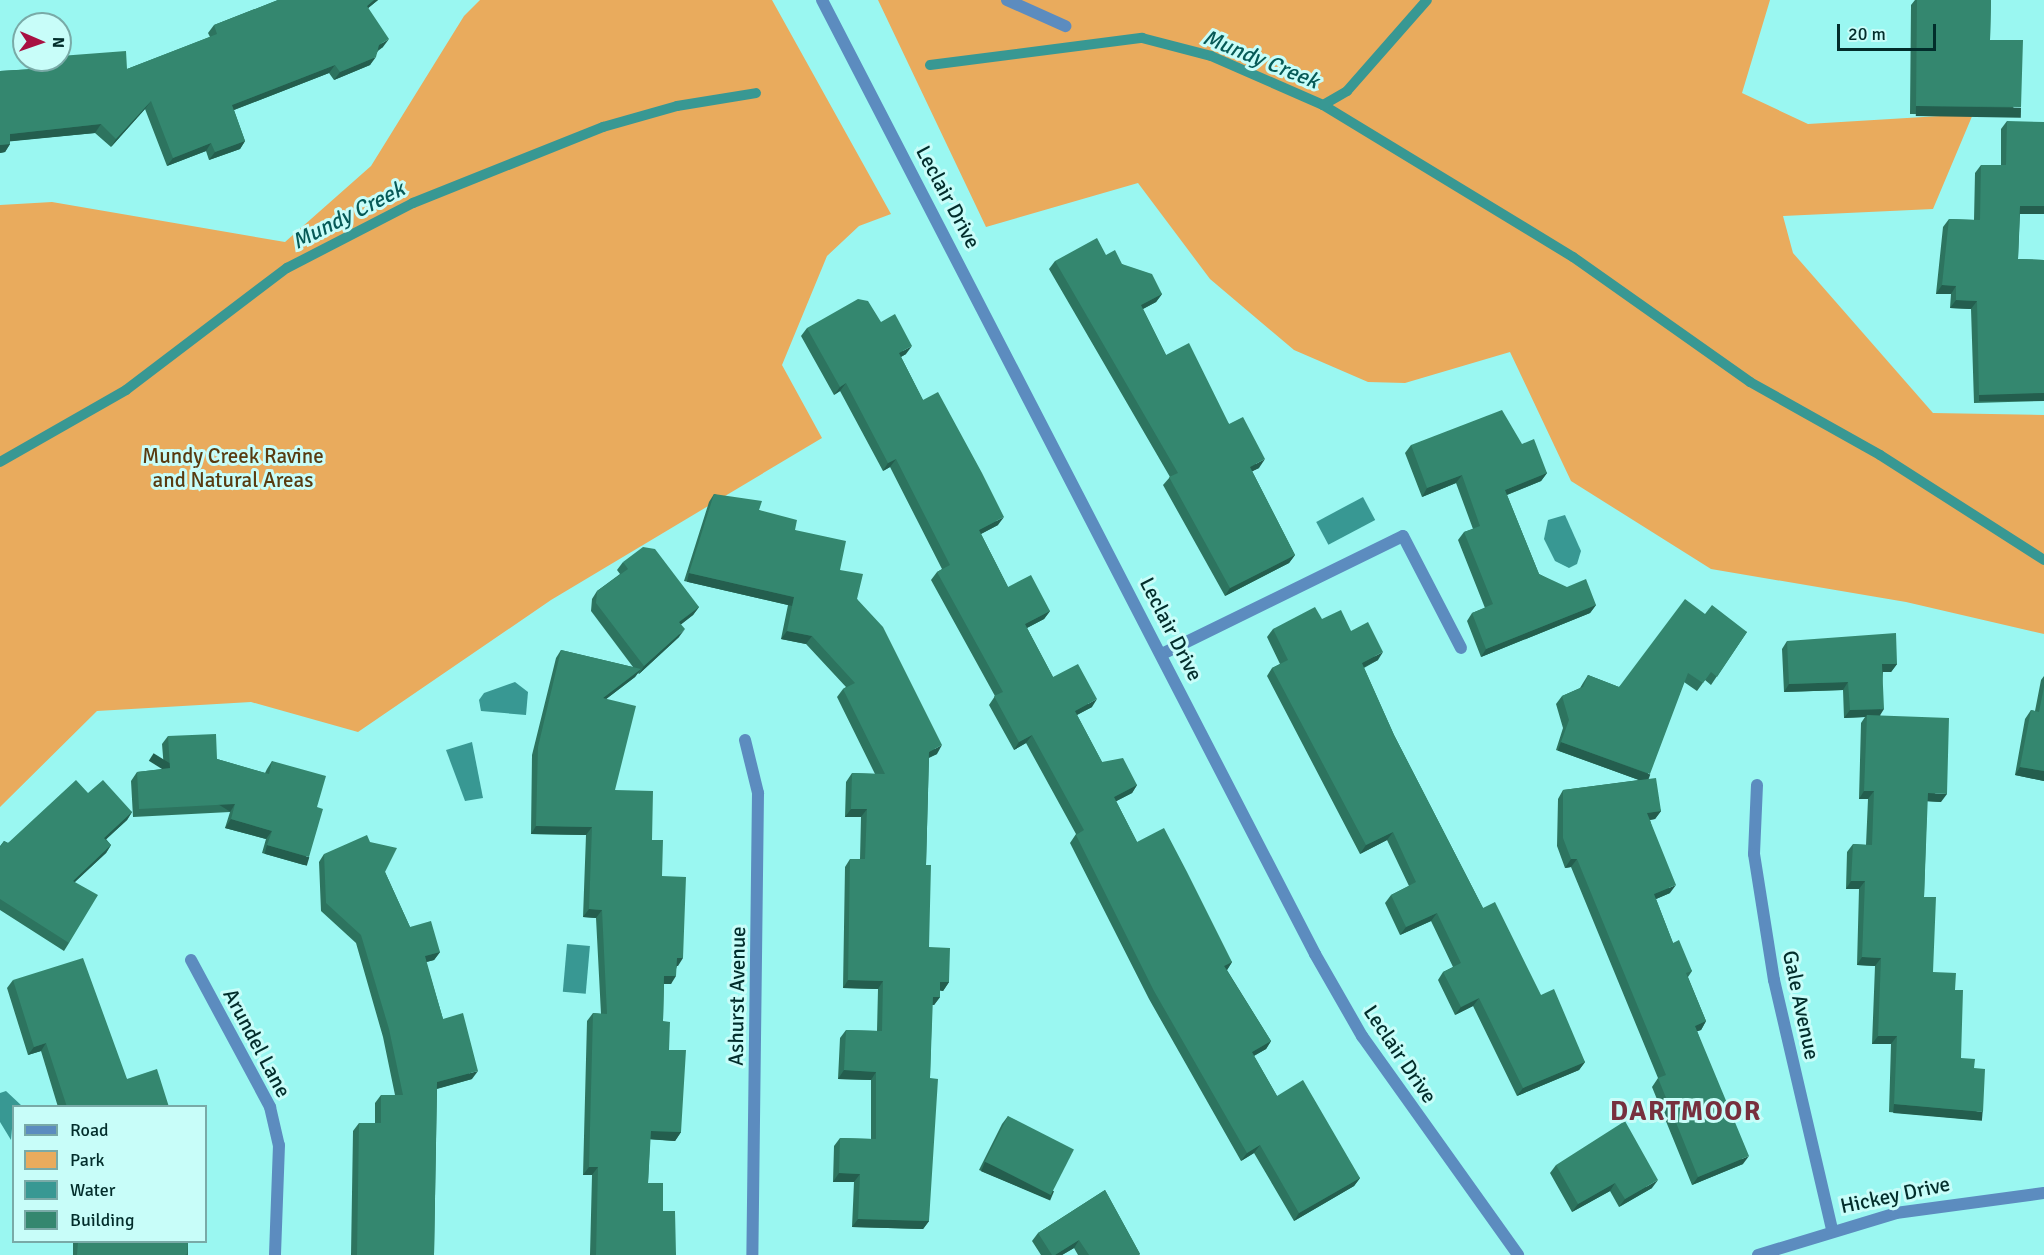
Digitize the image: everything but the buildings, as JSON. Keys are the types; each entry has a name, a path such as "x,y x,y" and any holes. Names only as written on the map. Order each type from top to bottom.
{"street":[{"name":"Leclair Drive","path":"822,0 1342,1003 1518,1255"},
{"path":"1007,0 1065,26"},
{"path":"1162,654 1403,536 1461,648"},
{"name":"Ashurst Avenue","path":"745,740 758,793 752,1255"},
{"name":"Gale Avenue","path":"1757,785 1754,854 1774,980 1832,1229"},
{"name":"Arundel Lane","path":"190,960 270,1107 279,1145 275,1255"},
{"name":"Hickey Drive","path":"1758,1255 1832,1229 1955,1201 2044,1193"}],"green space":[{"name":"Mundy Creek Ravine and Natural Areas","path":"480,0 772,0 891,214 859,226 827,256 782,365 822,438 551,600 358,732 251,702 97,711 0,807 0,205 52,202 285,242 371,166 464,16"},
{"path":"878,0 1770,0 1742,93 1808,124 1973,114 1933,209 1783,216 1793,253 1933,413 2044,415 2044,634 1906,602 1711,569 1571,481 1510,352 1405,383 1368,382 1294,350 1210,279 1138,183 986,227"}],"water":[{"path":"1363,497 1375,520 1328,545 1316,522"},
{"path":"1565,515 1581,551 1577,564 1569,568 1555,561 1544,539 1548,520"},
{"path":"515,682 528,692 526,715 481,711 479,700 484,693"},
{"path":"472,742 483,798 465,801 446,750"},
{"path":"567,944 590,946 586,994 563,992"},
{"path":"6,1091 21,1105 12,1105 11,1140 0,1122 0,1093"}],"waterway":[{"name":"Mundy Creek","path":"1323,105 1347,91 1427,0"},
{"path":"930,65 1142,38 1211,56 1323,105 1573,257 1750,382 1880,455 2044,560"},
{"name":"Mundy Creek","path":"0,462 126,390 287,268 413,203 603,127 677,106 756,93"}],"district":[{"name":"DARTMOOR","path":"1686,1112"}]}
